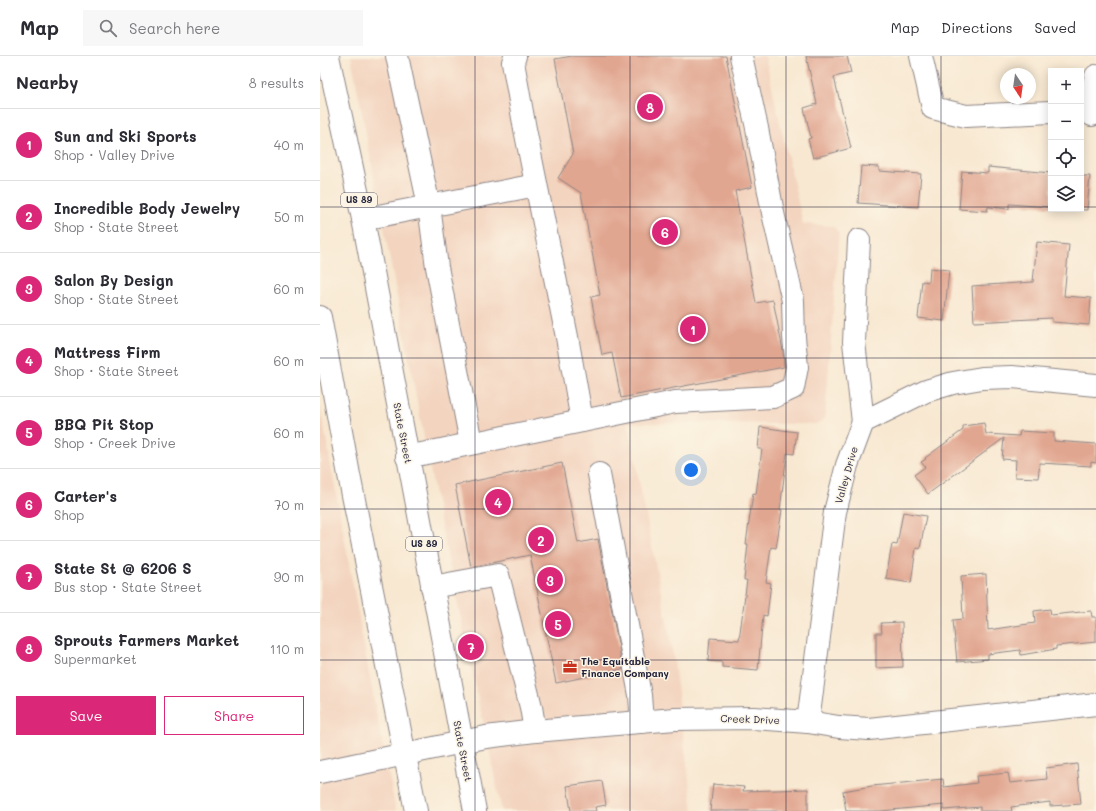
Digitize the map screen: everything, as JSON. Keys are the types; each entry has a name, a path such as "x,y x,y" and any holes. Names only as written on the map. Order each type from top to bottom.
{"street":[{"name":"State Street","path":"328,56 362,219 475,811"},
{"path":"397,56 429,206 437,267 470,443"},
{"path":"515,56 513,62 514,71 567,337 582,421"},
{"path":"407,457 675,402 773,397 793,388 797,367 793,301 773,213 757,128 741,56"},
{"path":"921,56 933,108 966,116 1048,112"},
{"path":"1090,115 1093,86 1096,76"},
{"path":"362,219 536,185"},
{"path":"859,240 854,342 863,422 926,390 982,378 1012,377 1096,385"},
{"path":"320,317 349,475 416,811"},
{"name":"Valley Drive","path":"808,722 835,512 846,465 863,422"},
{"path":"599,474 640,695 642,722"},
{"path":"432,587 498,575 531,707 535,732"},
{"name":"Creek Drive","path":"320,772 486,737 674,719 754,718 870,729 1096,704"}],"shaded area":[{"path":"351,56 765,56 803,224 833,226 839,233 825,419 817,424 628,423 673,654 693,811 502,811 441,526"},
{"path":"320,405 376,711 396,811 320,811"}],"building":[{"path":"572,56 726,56 752,187 735,191 756,303 773,300 783,351 784,367 621,398 612,353 602,355 591,297 600,295 581,193 558,178 573,154 555,59"},
{"path":"806,56 847,56 851,73 834,77 851,148 813,158 808,139 811,138 804,108 817,104"},
{"path":"861,166 879,167 879,171 921,174 918,207 858,203"},
{"path":"988,167 1048,173 1048,207 1009,204 1009,209 988,207 987,211 959,209 962,171 988,173"},
{"path":"1084,176 1090,176 1087,210 1084,210"},
{"path":"1037,242 1069,245 1064,296 1091,298 1089,325 1052,322 1052,318 974,322 972,286 1033,282"},
{"path":"930,268 949,270 944,321 918,318 922,281 929,282"},
{"path":"984,423 986,434 1019,436 1020,431 1054,433 1054,441 1096,444 1096,463 1091,462 1091,466 1040,463 1038,478 1015,477 1016,460 1002,459 1004,438 928,494 914,475 925,467 921,462 963,430 963,426"},
{"path":"760,427 797,432 794,454 787,453 780,510 782,510 776,548 771,547 766,582 771,583 767,616 763,615 758,670 722,667 722,662 708,661 710,638 739,640 747,580 744,580 748,544 746,544 753,493 756,494 762,449 758,449"},
{"path":"562,463 578,543 598,539 623,669 556,683 530,555 471,567 455,485"},
{"path":"903,512 926,516 920,549 916,548 911,583 886,579 892,544 897,545"},
{"path":"986,574 988,630 1035,623 1034,611 1050,609 1051,615 1091,611 1092,617 1096,617 1096,642 1056,646 1056,649 1021,655 1020,650 988,654 988,659 957,662 953,620 963,619 961,576"},
{"path":"902,622 903,667 876,668 876,633 882,633 881,623"},
{"path":"1077,764 1081,804 1050,806 1050,802 1011,807 1012,811 980,811 980,807 944,810 944,805 881,811 846,811 843,791 872,786 943,779 944,787 977,783 976,776 1008,773 1010,783 1047,779 1046,768"},
{"path":"602,781 606,805 595,807 596,811 571,811 567,786"},
{"path":"713,784 744,787 743,791 808,789 808,811 710,811"}],"place":[{"name":"Sprouts Farmers Market","path":"650,107"},
{"name":"Carter's","path":"665,232"},
{"name":"Sun and Ski Sports","path":"693,329"},
{"name":"Mattress Firm","path":"498,502"},
{"name":"Incredible Body Jewelry","path":"541,540"},
{"name":"Salon By Design","path":"550,580"},
{"name":"BBQ Pit Stop","path":"558,624"},
{"name":"State St @ 6206 S","path":"471,647"},
{"name":"The Equitable Finance Company","path":"570,667"}]}
